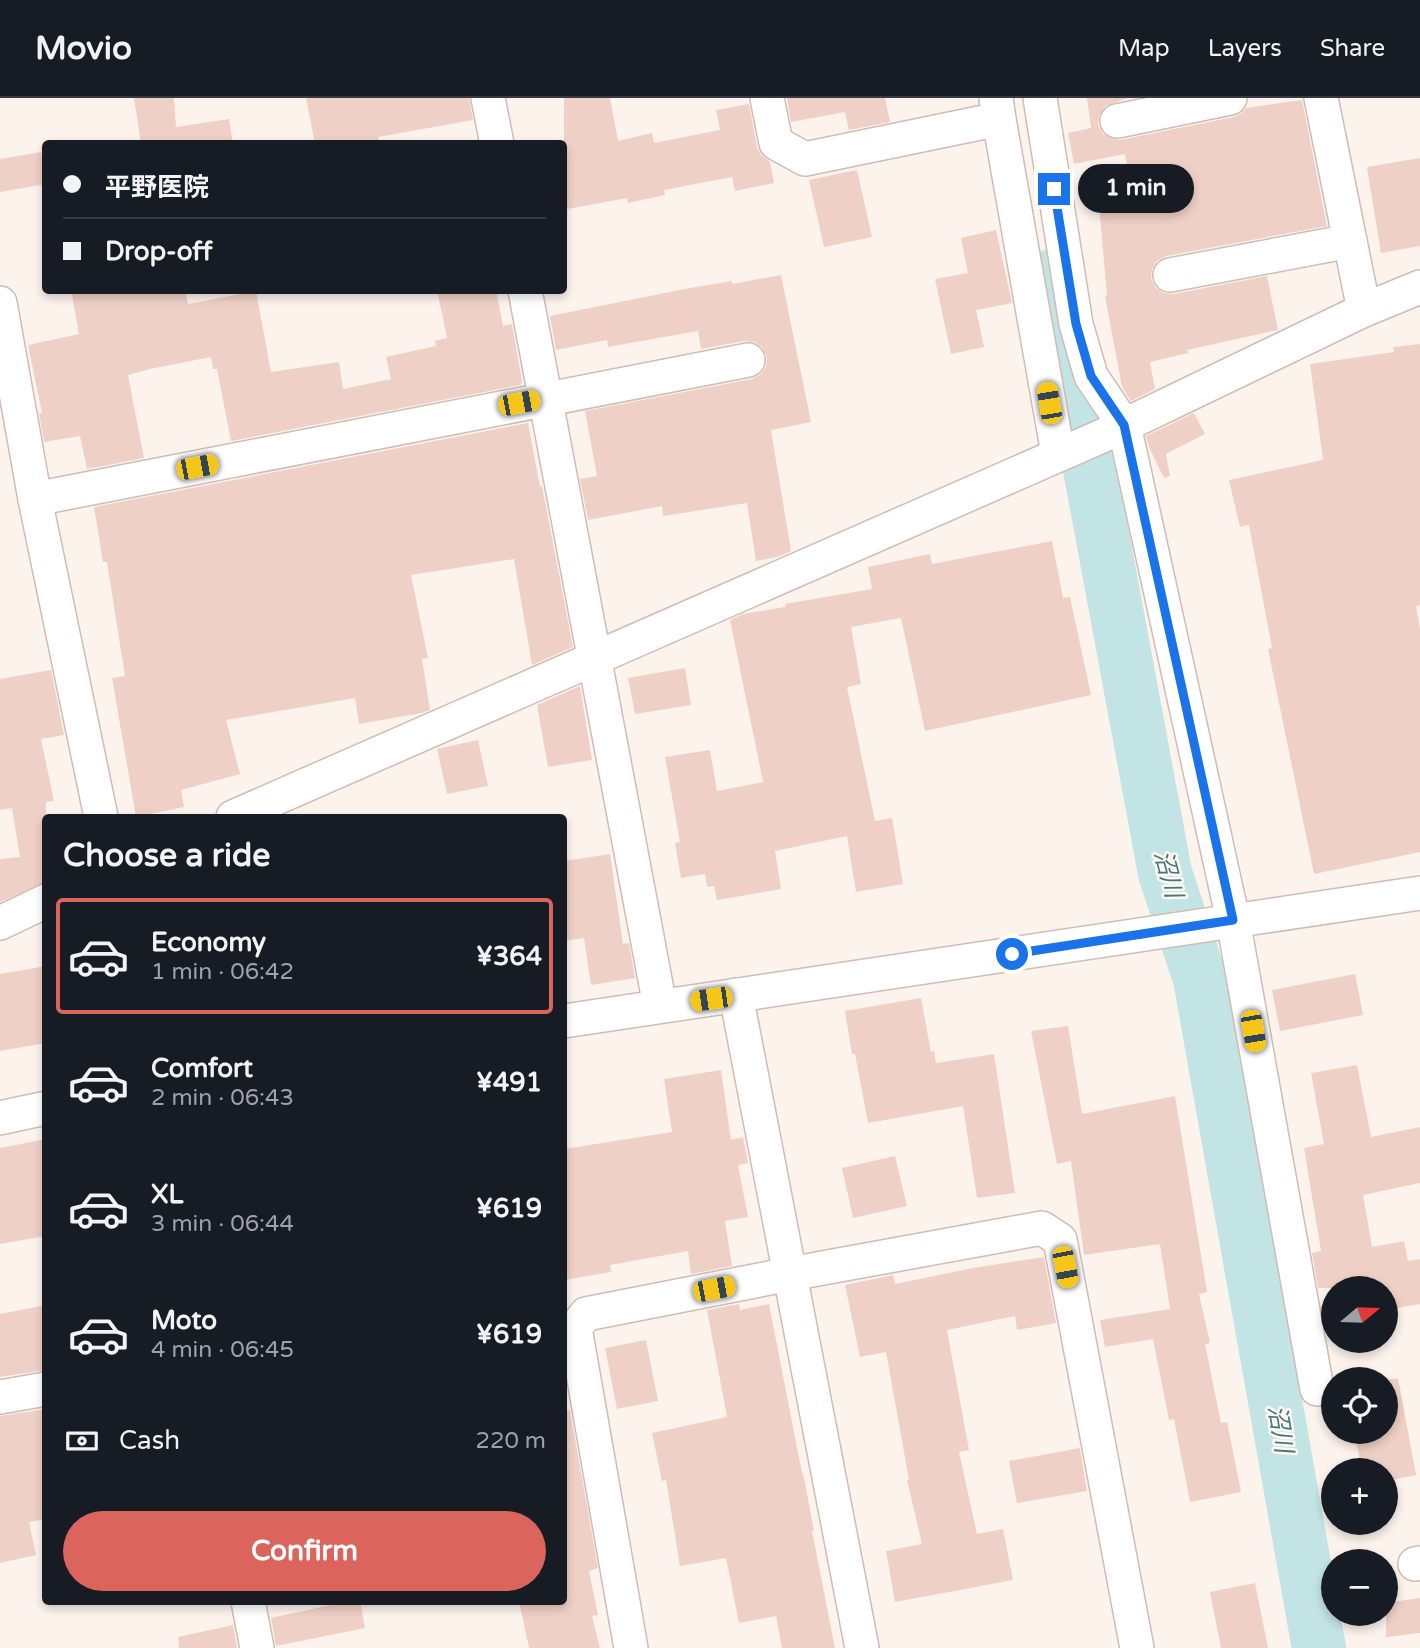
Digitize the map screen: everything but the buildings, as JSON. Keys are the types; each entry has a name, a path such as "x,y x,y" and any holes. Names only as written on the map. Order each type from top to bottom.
{"street":[{"path":"488,98 496,140"},
{"path":"767,98 776,143 805,159 998,109 1064,452"},
{"path":"1040,98 1076,324 1091,376 1113,431 1233,920 1317,1389"},
{"path":"1117,121 1230,98"},
{"path":"1321,98 1364,310"},
{"path":"1170,275 1350,241"},
{"path":"240,814 1113,431 1364,310 1420,287"},
{"path":"526,294 660,1006"},
{"path":"0,303 35,499 100,814"},
{"path":"35,499 748,360"},
{"path":"567,1021 1420,893"},
{"path":"0,923 42,903"},
{"path":"736,995 862,1648"},
{"path":"0,1118 42,1109"},
{"path":"631,1648 575,1328 586,1314 790,1273 1042,1228 1060,1240 1138,1648"},
{"path":"0,1397 42,1390"},
{"path":"249,1605 257,1648"}],"waterway":[{"name":"沼川","path":"1054,275 1165,873 1200,979 1319,1648"}],"route":[{"path":"1012,954 1233,920 1124,425 1091,376 1076,324 1054,189"}]}
